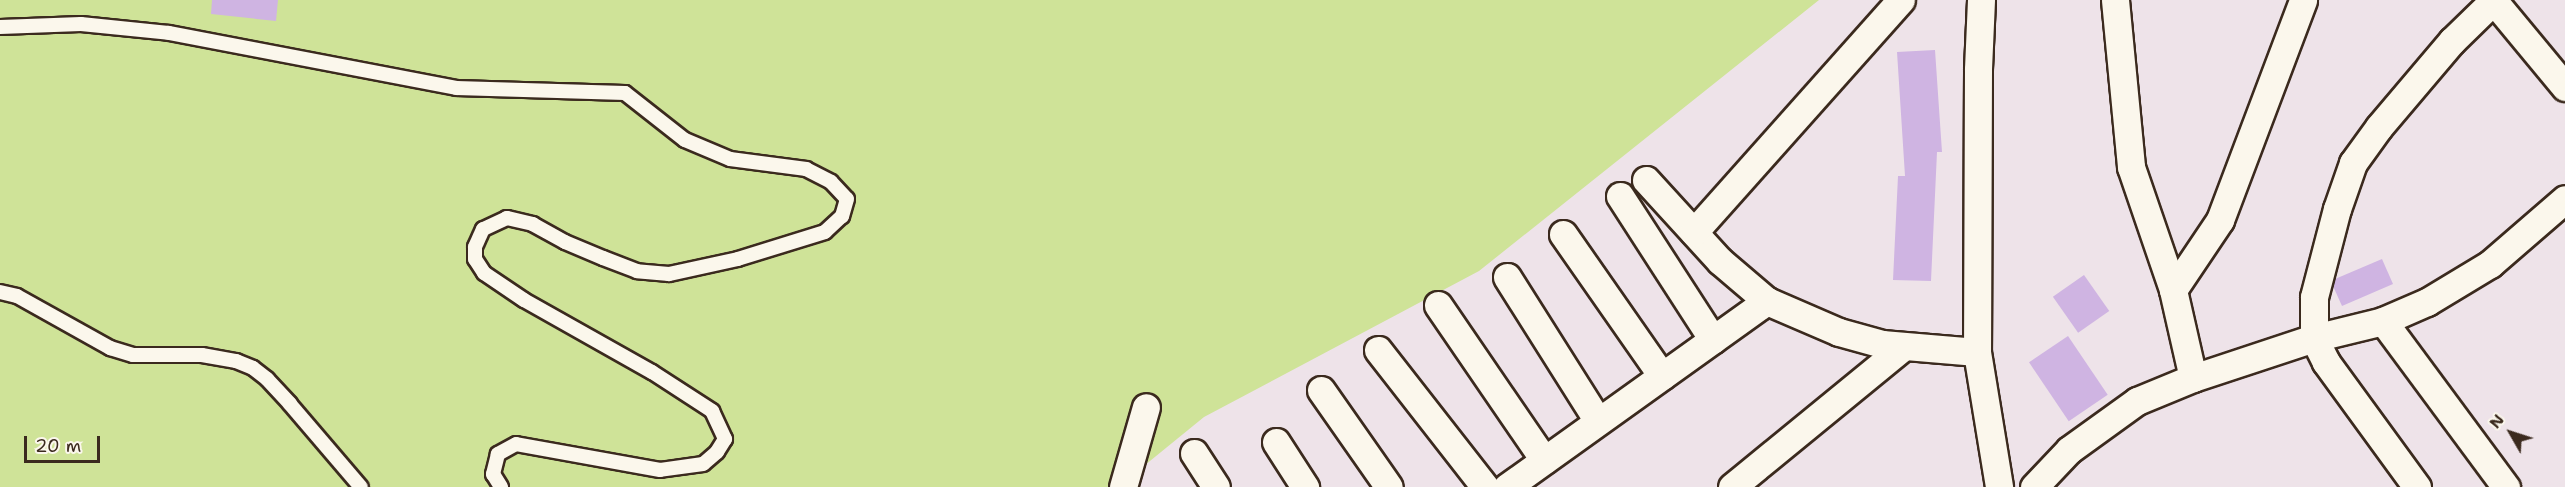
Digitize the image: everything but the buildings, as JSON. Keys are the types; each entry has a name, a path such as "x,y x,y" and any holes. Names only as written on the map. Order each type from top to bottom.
{"street":[{"path":"1694,232 1901,0"},
{"path":"1981,0 1978,70 1977,352 1999,487"},
{"path":"2115,0 2129,158 2173,290 2193,378"},
{"path":"2173,290 2220,220 2303,0"},
{"path":"2417,487 2326,362 2314,338 2314,297 2337,208 2354,163 2379,127 2452,41 2493,0 2565,87"},
{"path":"1646,180 1720,261 1767,301 1839,332 1882,344 1977,352"},
{"path":"1620,196 1713,340"},
{"path":"2020,487 2041,479 2098,426 2137,401 2193,378 2314,338 2383,321 2427,302 2490,264 2565,199"},
{"path":"1563,234 1662,376"},
{"path":"1507,277 1598,421"},
{"path":"1507,487 1767,301"},
{"path":"1438,305 1544,460"},
{"path":"2383,321 2506,487"},
{"path":"1732,487 1904,346"},
{"path":"1378,350 1485,487"},
{"path":"1321,390 1389,487"},
{"path":"1123,487 1146,407"},
{"path":"1276,442 1305,487"},
{"path":"1194,453 1216,487"}],"lane":[{"path":"0,27 81,24 169,33 456,88 625,93 685,140 730,159 806,169 831,182 847,200 842,216 825,232 738,259 669,274 637,271 565,242 533,224 507,218 483,229 475,247 475,259 484,273 516,295 652,372 712,411 725,440 717,452 703,464 660,470 516,444 498,454 494,474 501,487"},
{"path":"0,292 17,296 110,348 133,355 202,355 236,361 253,368 267,379 290,404 361,487"}],"green space":[{"path":"0,0 1819,0 1479,271 1204,417 1118,487 0,487"}]}
